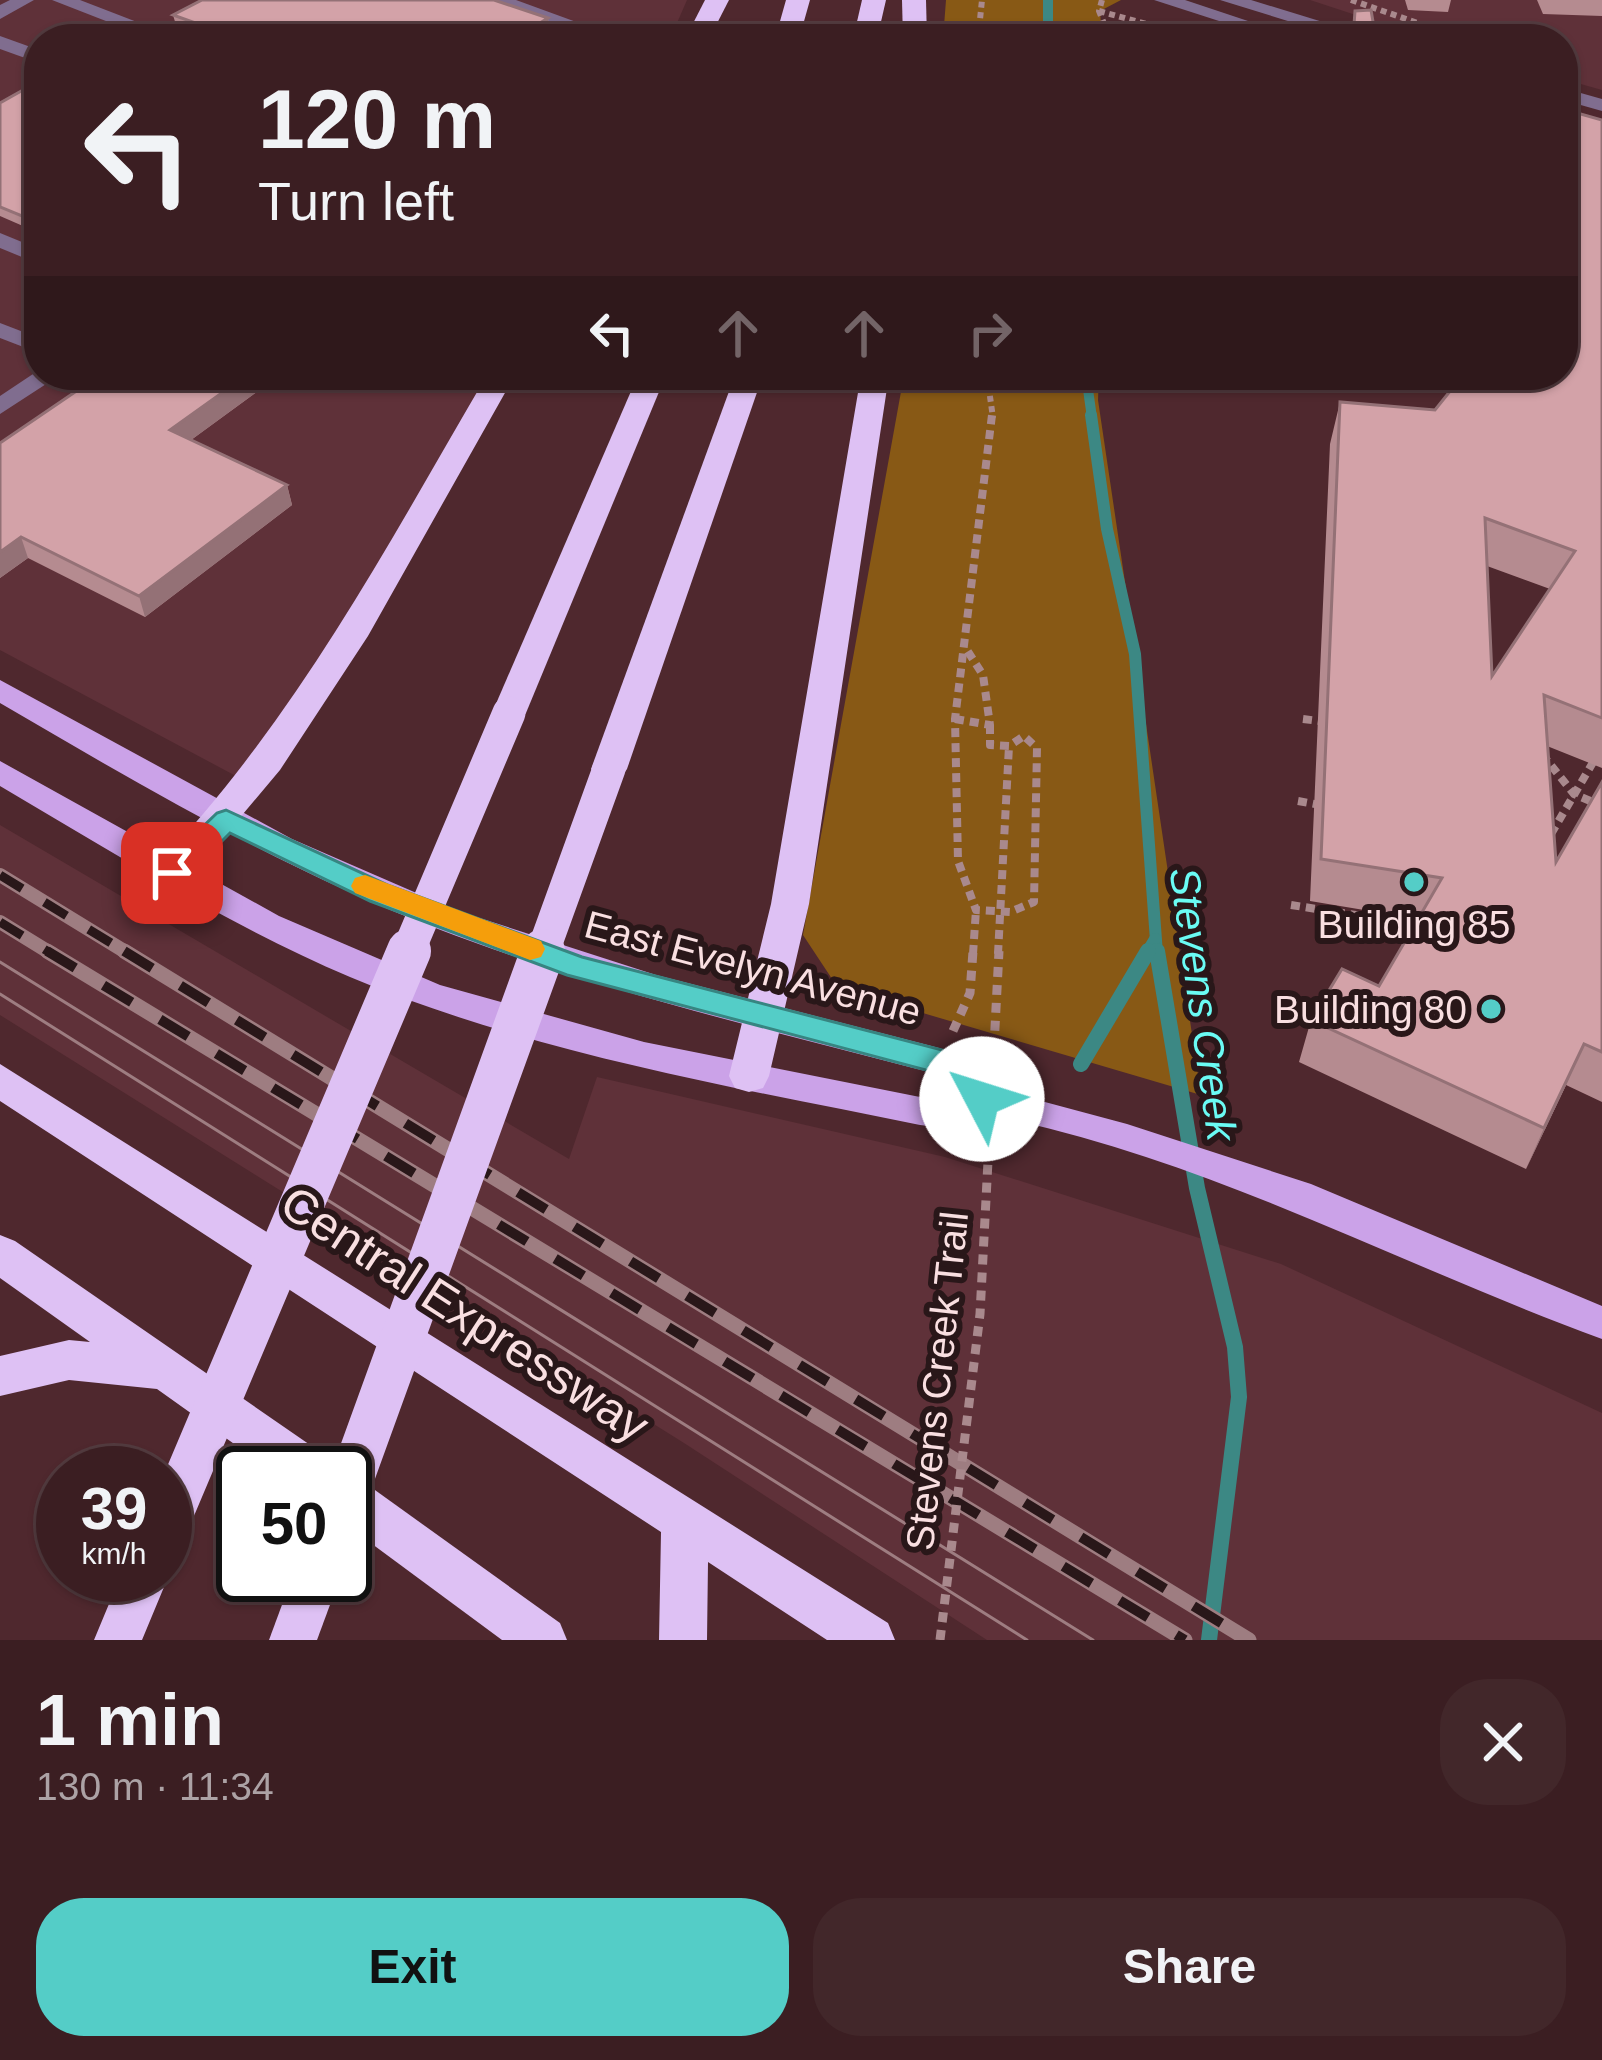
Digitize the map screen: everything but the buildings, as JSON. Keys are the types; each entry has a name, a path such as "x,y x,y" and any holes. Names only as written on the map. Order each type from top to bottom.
{"highway":[{"path":"172,873 226,820 323,681 492,390"},
{"path":"192,1464 646,390"},
{"path":"363,1446 744,390"},
{"path":"749,1076 790,904 873,390"},
{"name":"Central Expressway","path":"0,1080 685,1525 871,1640"},
{"path":"0,1254 276,1446"},
{"path":"0,1376 69,1360 172,1371"},
{"path":"372,1517 542,1640"},
{"path":"683,1640 685,1525"},
{"path":"121,1633 134,1602"},
{"path":"293,1640 306,1602"}],"main road":[{"name":"East Evelyn Avenue","path":"0,691 226,820 380,893 577,967 939,1061 982,1099"},
{"path":"0,772 172,873 362,968 554,1032 749,1076 935,1114 982,1099 1127,1138 1299,1195 1602,1323"}],"street":[{"path":"0,13 24,0"},
{"path":"62,0 129,24"},
{"path":"496,0 571,24"},
{"path":"1164,0 1247,24"},
{"path":"1230,0 1315,24"},
{"path":"0,407 26,390"}],"path":[{"path":"1351,0 1421,24"},
{"path":"939,1061 970,993 976,910 958,861 955,718 993,421 989,390"},
{"path":"964,645 982,675 990,745 1009,746 1024,736 1037,748 1034,902 1010,912 976,910"},
{"path":"955,718 990,724"},
{"path":"1303,719 1346,724"},
{"name":"Stevens Creek Trail","path":"940,1640 980,1314 1009,746"},
{"path":"1544,845 1602,747"},
{"path":"1528,750 1545,755 1574,794 1602,806"},
{"path":"1298,801 1336,807"},
{"path":"1292,905 1419,924 1437,932"}],"shaded area":[{"path":"0,0 687,0 677,24 24,24 24,390 483,390 249,783 0,650"},
{"path":"946,0 1121,0 1100,11 1101,24 944,24"},
{"path":"1310,0 1602,0 1602,90 1578,83 1578,24 1383,24"},
{"path":"901,390 1098,390 1201,1095 838,988 803,935"},
{"path":"0,825 569,1159 597,1077 945,1157 1281,1264 1602,1413 1602,1640 987,1640 684,1443 0,1015"}],"waterway":[{"name":"Stevens Creek","path":"1048,0 1048,24"},
{"name":"Stevens Creek","path":"1088,390 1092,418"},
{"name":"Stevens Creek","path":"1091,415 1107,529 1135,654 1157,954"},
{"path":"1146,954 1155,939"},
{"path":"1081,1064 1148,951"},
{"name":"Stevens Creek","path":"1157,951 1197,1188 1235,1347 1239,1397 1209,1640"}],"tram line":[{"path":"0,962 1093,1640"},
{"path":"0,994 1027,1640"}],"railway":[{"path":"0,875 129,954"},
{"path":"0,922 52,954"},
{"path":"47,951 1185,1640"},
{"path":"124,951 1249,1640"}],"slow traffic":[{"path":"365,886 530,949"}],"place":[{"name":"Building 85","path":"1414,882"},
{"name":"Building 80","path":"1491,1009"}],"route":[{"path":"172,873 226,820 380,893 577,967 939,1061 982,1099"}]}
